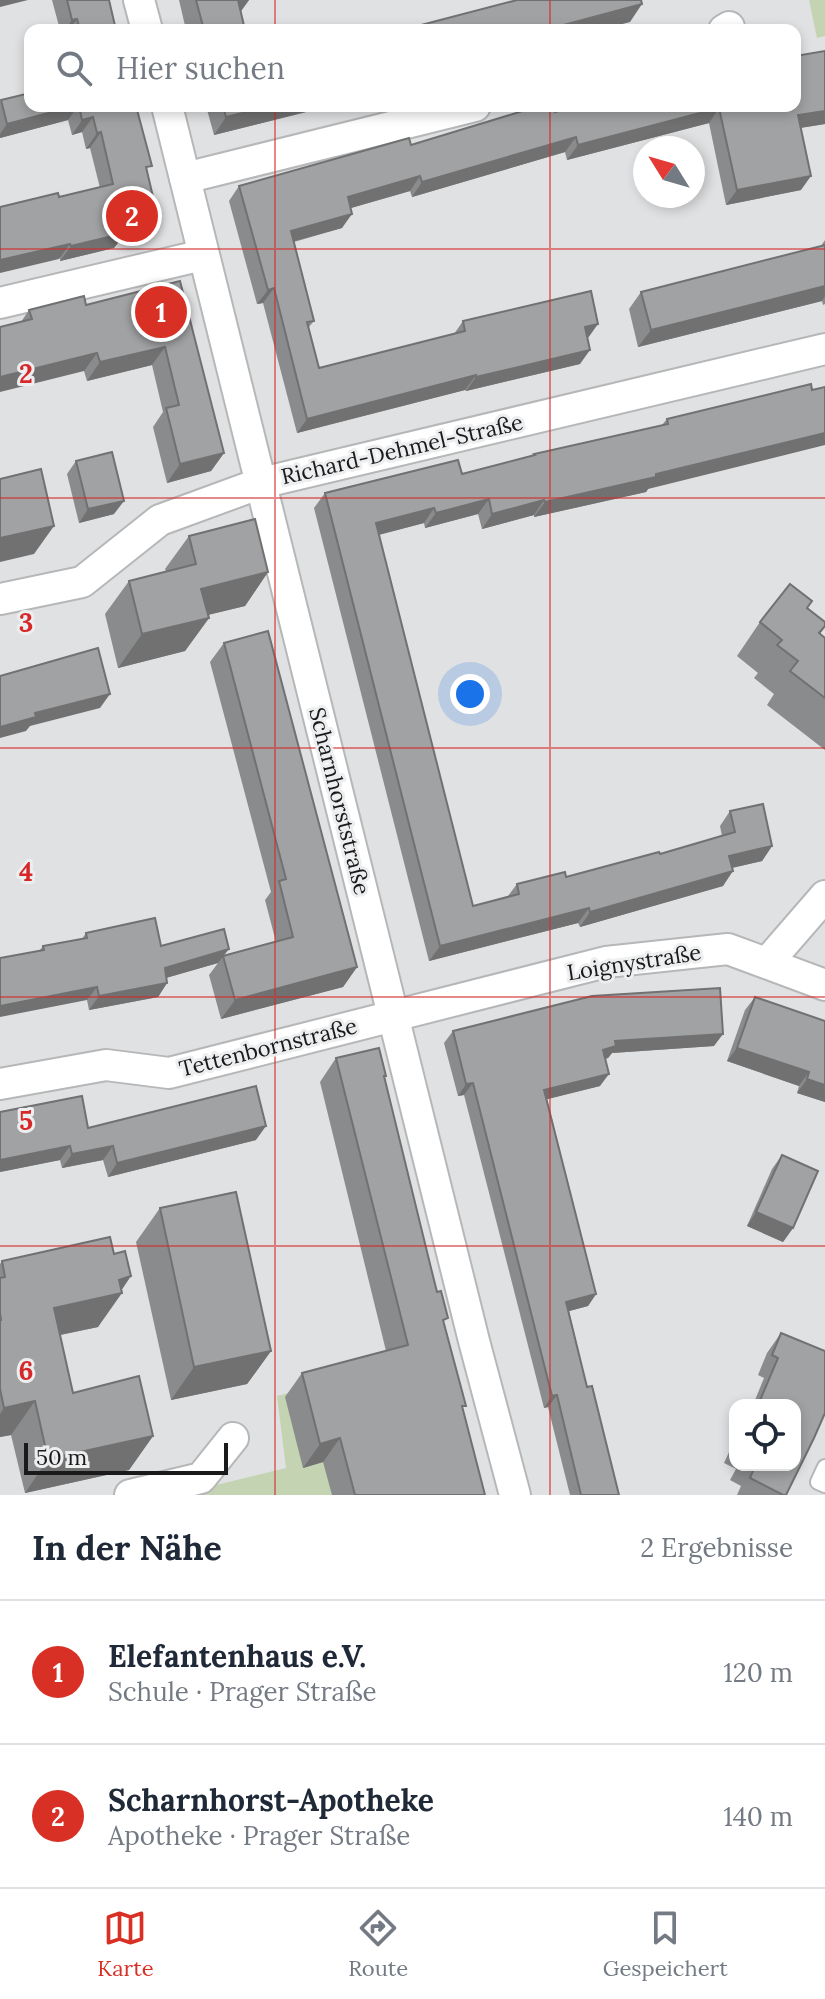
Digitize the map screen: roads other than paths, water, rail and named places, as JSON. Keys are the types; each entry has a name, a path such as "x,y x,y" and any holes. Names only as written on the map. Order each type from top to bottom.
{"street":[{"path":"139,0 145,24"},
{"name":"Scharnhorststraße","path":"168,112 515,1495"},
{"path":"185,178 451,112"},
{"path":"0,303 203,255"},
{"name":"Richard-Dehmel-Straße","path":"0,599 82,582 160,520 261,483 825,349"},
{"path":"767,963 825,896"},
{"name":"Loignystraße","path":"394,1015 606,962 728,949 825,985"},
{"name":"Tettenbornstraße","path":"0,1084 106,1065 169,1073 394,1015"},
{"path":"130,1495 201,1478 233,1438"}],"lane":[{"path":"825,1467 818,1482 825,1485"}],"place":[{"name":"Scharnhorst-Apotheke","path":"132,216"},
{"name":"Elefantenhaus e.V.","path":"161,312"}]}
